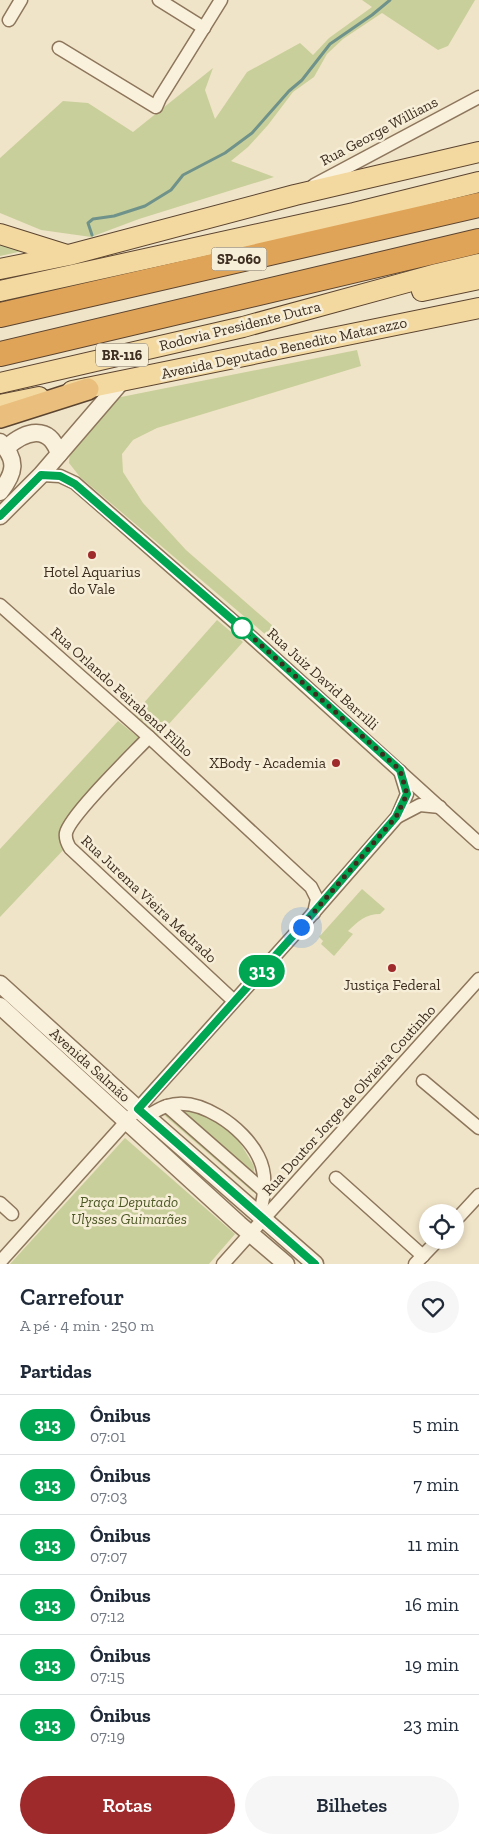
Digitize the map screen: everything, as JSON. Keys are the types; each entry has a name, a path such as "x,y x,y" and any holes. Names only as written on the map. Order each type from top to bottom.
{"highway":[{"name":"SP-060","path":"0,315 477,188"},
{"name":"Rodovia Presidente Dutra","path":"0,354 479,241"},
{"path":"0,417 88,389"}],"main road":[{"path":"0,269 69,255 295,195 479,152"},
{"path":"0,291 354,213 477,188"},
{"path":"0,234 69,255"},
{"name":"Rodovia Presidente Dutra","path":"0,383 244,327 479,264"},
{"path":"244,327 479,279"},
{"name":"Avenida Deputado Benedito Matarazzo","path":"0,405 88,389 479,308"}],"street":[{"path":"9,20 21,0"},
{"path":"159,0 204,28"},
{"path":"59,48 156,107 221,0"},
{"name":"Rua George Willians","path":"295,195 479,96"},
{"path":"0,516 41,475 122,382"},
{"path":"0,492 12,474 13,463 10,454 3,445 23,435 37,433 51,439 56,445 59,454"},
{"name":"Rua Juiz David Barrilli","path":"41,475 60,476 75,484 345,720 479,843"},
{"name":"Rua Orlando Feirabend Filho","path":"0,605 149,737 311,886 317,899 314,913"},
{"name":"Rua Jurema Vieira Medrado","path":"149,737 78,814 68,828 66,839 70,848 234,1001"},
{"path":"142,1112 234,1001 314,913 396,817 407,794 400,770"},
{"path":"396,817 420,804 440,807"},
{"name":"Rua Doutor Jorge de Olvieira Coutinho","path":"223,1264 251,1233 261,1217 479,979"},
{"name":"Avenida Salmão","path":"0,984 315,1264"},
{"name":"Avenida Salmão","path":"0,1006 286,1264"},
{"path":"423,1081 479,1128"},
{"path":"0,1262 126,1121 142,1112 178,1104 194,1106 220,1115 247,1140 259,1156 266,1192 261,1217"},
{"path":"167,1106 266,1192"},
{"path":"336,1178 419,1260 429,1249"},
{"path":"464,1211 479,1195"},
{"path":"0,1203 12,1214"}],"green space":[{"path":"362,0 475,0 448,46 438,50 382,13 343,39 327,54 314,77 293,92 268,125 248,147 231,161 274,177 139,219 91,237 41,230 0,213 0,158 63,101 88,103 133,132 213,68 205,90 215,119 247,72 300,43 313,55 329,38 372,7"},
{"path":"0,240 32,249 0,256"},
{"path":"357,350 361,366 157,428 133,440 122,454 123,472 143,503 186,550 273,626 266,635 80,477 69,463 70,450 111,399"},
{"path":"217,620 243,642 158,736 134,714"},
{"path":"118,721 143,741 68,824 67,846 0,917 0,849"},
{"path":"362,889 385,909 380,914 362,919 352,927 348,931 353,934 334,956 321,944 323,941 319,937"},
{"path":"186,1109 218,1121 236,1136 254,1166 253,1192 164,1115"},
{"name":"Praça Deputado Ulysses Guimarães","path":"125,1138 235,1234 209,1264 10,1264"}],"waterway":[{"path":"92,235 88,223 93,219 114,216 145,206 171,190 183,175 225,153 252,133 289,91 302,80 330,44 390,0"}],"bus line":[{"name":"313","path":"0,516 41,475 60,476 75,484 242,628 400,770 407,794 396,817 301,927 138,1109 315,1264"}],"place":[{"name":"Hotel Aquarius do Vale","path":"92,555"},
{"name":"XBody - Academia","path":"336,763"},
{"name":"Justiça Federal","path":"392,968"}],"route":[{"path":"242,628 400,770 407,794 396,817 301,927"}]}
